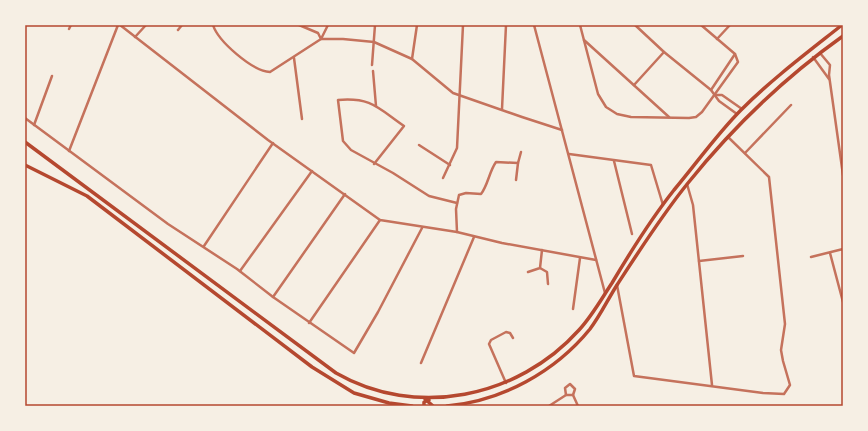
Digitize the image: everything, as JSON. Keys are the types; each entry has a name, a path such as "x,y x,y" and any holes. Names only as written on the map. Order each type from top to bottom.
{"main road":[{"path":"25,142 336,373 365,388 394,395 427,399 456,397 506,383 532,370 579,331 639,239 663,206 737,114 840,26"},
{"path":"447,406 466,404 507,392 537,376 572,347 590,328 617,285 687,184 727,137 773,92 813,57 843,36"},
{"path":"813,57 811,53 817,46"},
{"path":"25,165 87,196 312,367 354,393 389,404 412,406"},
{"path":"424,406 424,402 427,399"},
{"path":"427,399 433,406"}],"street":[{"path":"69,29 71,25"},
{"path":"69,151 119,25 273,143 380,220 422,228 457,232 474,237 596,260"},
{"path":"136,37 146,25"},
{"path":"178,30 182,25"},
{"path":"213,25 223,43 260,70 270,72 322,39 328,25"},
{"path":"299,25 318,33 322,39"},
{"path":"372,65 375,25"},
{"path":"412,60 418,25"},
{"path":"443,178 457,148 461,96 463,25"},
{"path":"502,110 506,25"},
{"path":"534,25 605,293"},
{"path":"580,25 598,94 606,107 618,114 631,117 696,117 716,95 738,64 738,59 735,54 700,25"},
{"path":"635,25 664,52 711,90 719,101 737,114"},
{"path":"717,40 730,25"},
{"path":"322,39 343,39 374,42 412,60 453,93 562,130"},
{"path":"583,40 669,117"},
{"path":"634,85 664,52"},
{"path":"820,53 830,65 830,79 843,175"},
{"path":"711,90 735,54"},
{"path":"813,57 830,79"},
{"path":"294,58 302,119"},
{"path":"373,71 376,106"},
{"path":"34,125 52,76"},
{"path":"716,95 722,95 742,109"},
{"path":"374,164 404,126 376,106 363,100 338,100 343,141 351,150 374,164 393,173 429,196 457,203"},
{"path":"745,153 791,105"},
{"path":"25,118 168,224 204,246 240,271 272,297 354,353 378,312 422,228"},
{"path":"617,285 634,376 784,394 790,385 783,361 782,350 785,324 770,177 727,137"},
{"path":"204,246 273,143"},
{"path":"419,145 450,165"},
{"path":"516,180 521,152"},
{"path":"569,154 614,161 648,163 652,165 663,206"},
{"path":"614,161 632,234"},
{"path":"457,232 457,203 459,195 480,194 483,191 489,174 496,162 518,163"},
{"path":"240,271 312,171"},
{"path":"687,184 693,205 712,385"},
{"path":"272,297 345,194"},
{"path":"309,323 380,220"},
{"path":"421,363 474,237"},
{"path":"811,257 843,249"},
{"path":"540,268 542,250"},
{"path":"830,253 843,302"},
{"path":"699,261 743,256"},
{"path":"573,309 580,258"},
{"path":"528,272 540,268 547,272 548,284"},
{"path":"506,383 489,344 491,340 506,332 510,333 513,338"},
{"path":"566,395 565,388 570,384 575,389 573,395 578,406"},
{"path":"549,406 566,395 573,395"}]}
